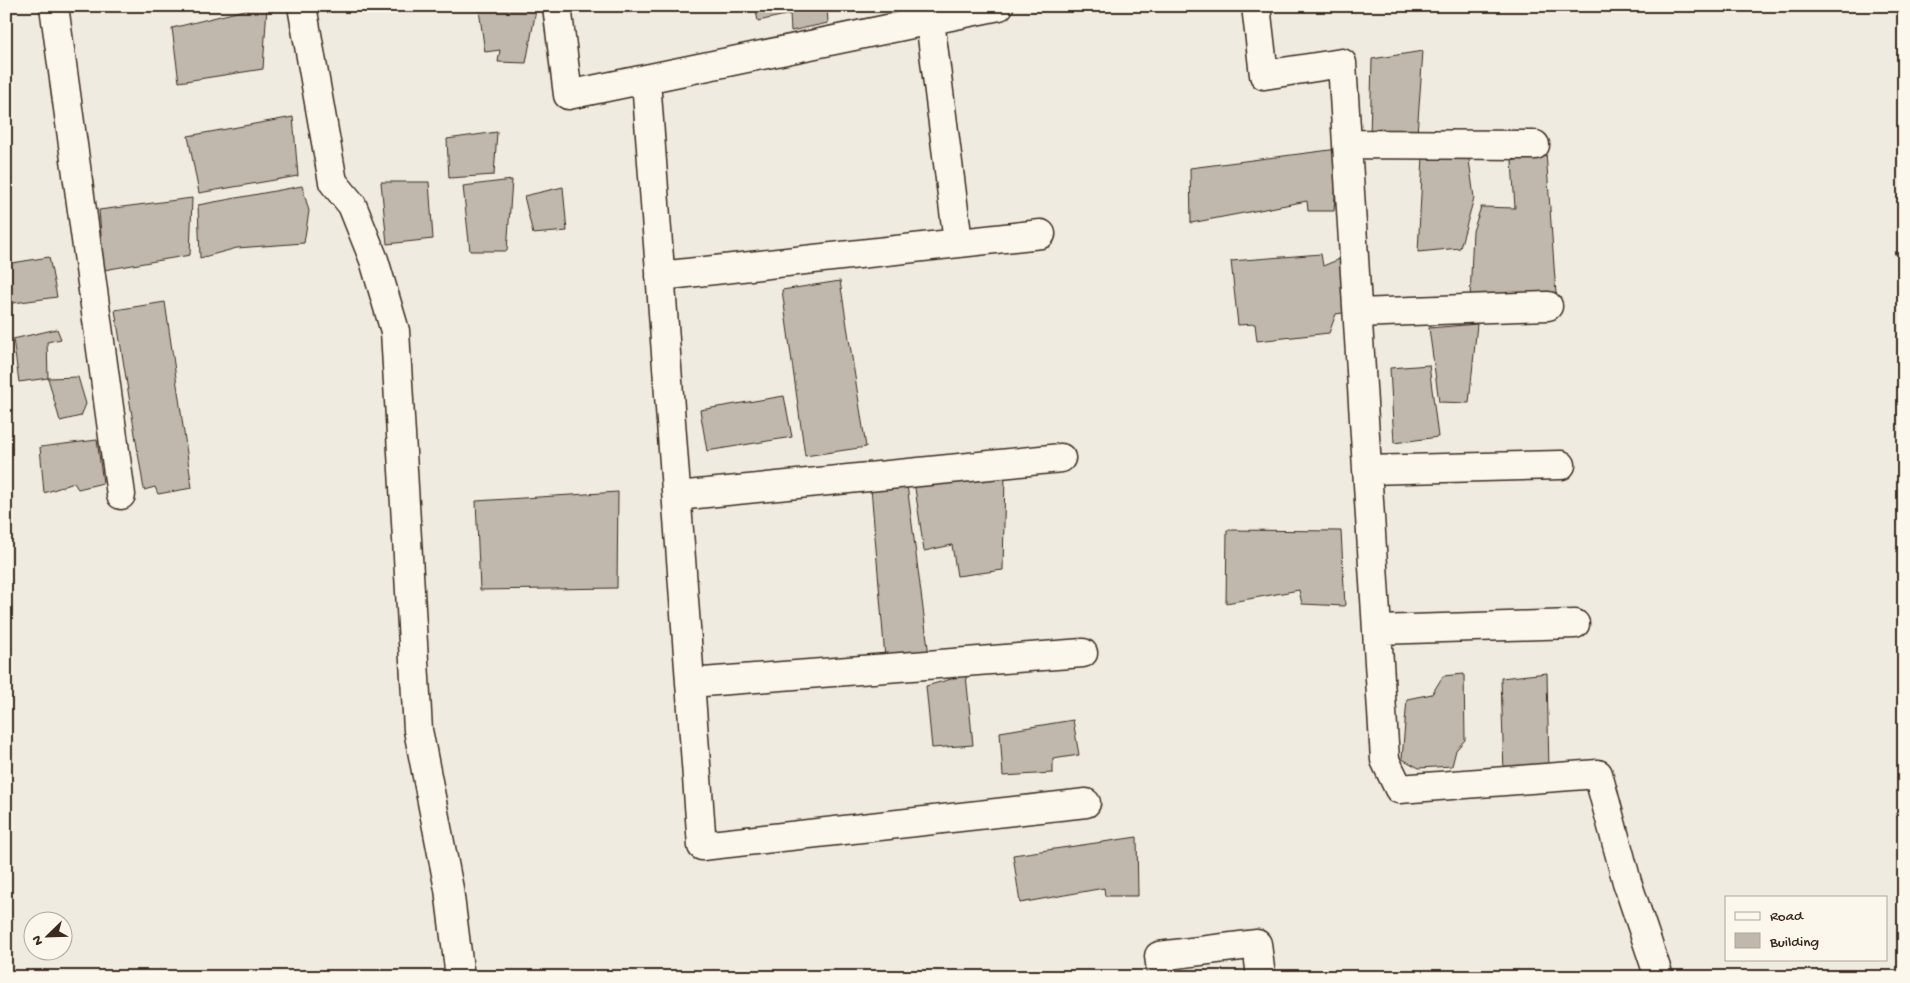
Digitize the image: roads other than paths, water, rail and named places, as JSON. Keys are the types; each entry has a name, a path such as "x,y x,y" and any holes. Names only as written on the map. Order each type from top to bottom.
{"street":[{"path":"54,6 121,495"},
{"path":"302,6 334,182 352,205 374,260 395,331 418,730 450,889 460,977"},
{"path":"557,6 568,95 999,6"},
{"path":"1256,6 1264,75 1342,63 1385,760 1399,789 1598,774 1627,882 1659,977"},
{"path":"930,21 958,242"},
{"path":"646,80 702,846 1086,803"},
{"path":"1347,144 1535,145"},
{"path":"660,276 1041,234"},
{"path":"1358,313 1548,306"},
{"path":"677,496 1061,458"},
{"path":"1367,470 1561,465"},
{"path":"1377,630 1575,624"},
{"path":"690,683 1082,653"},
{"path":"1162,977 1160,956 1257,944 1261,977"}]}
